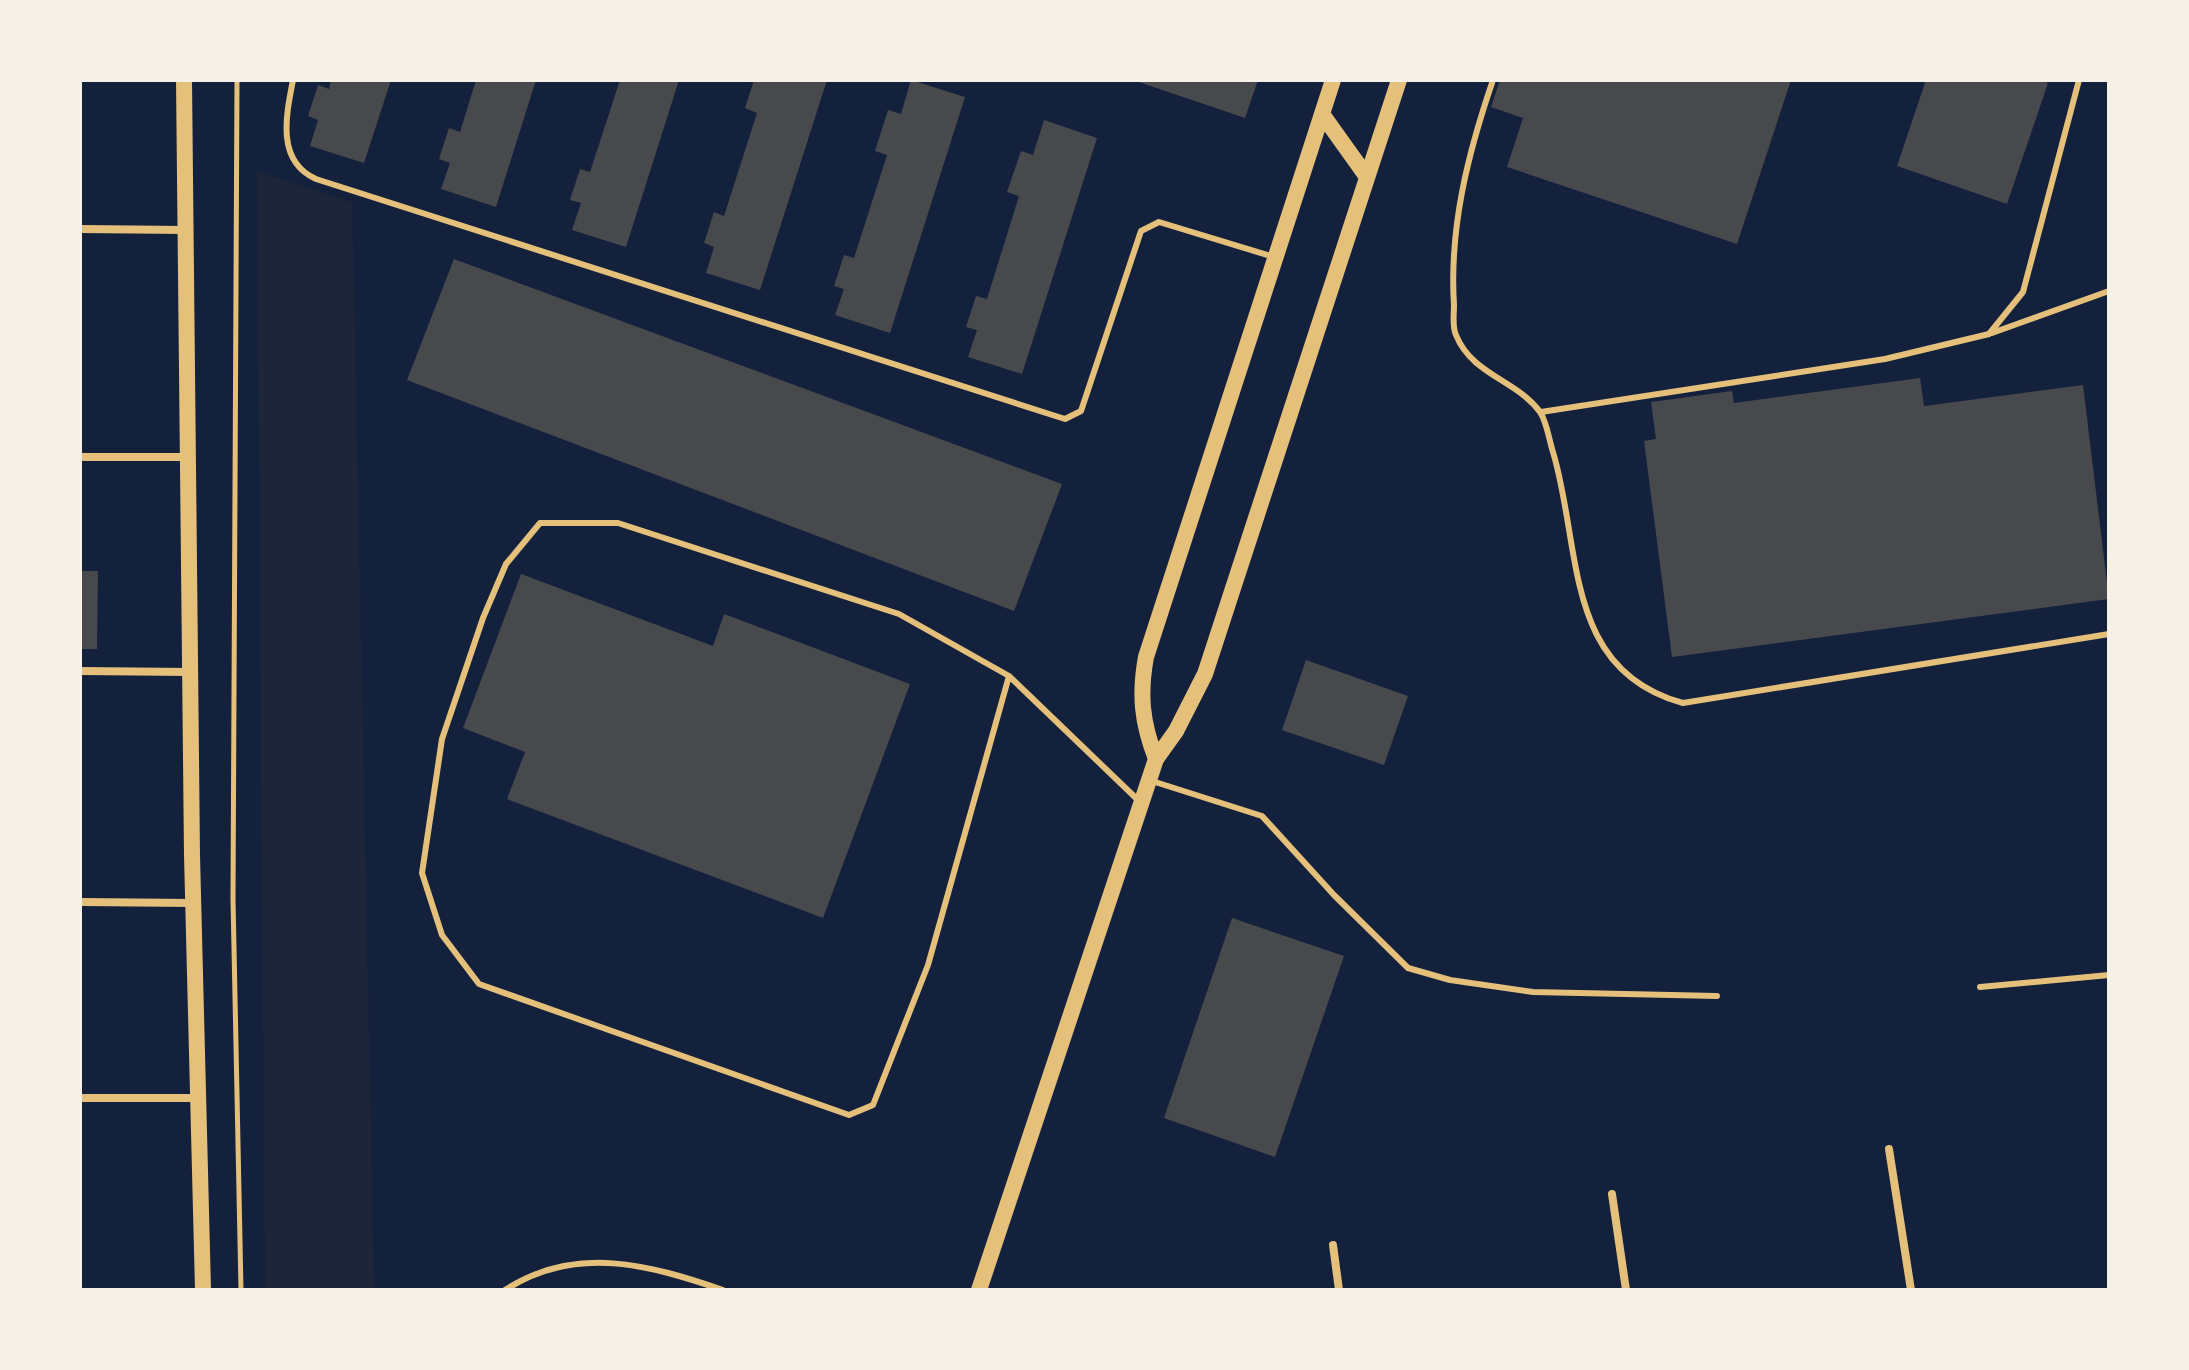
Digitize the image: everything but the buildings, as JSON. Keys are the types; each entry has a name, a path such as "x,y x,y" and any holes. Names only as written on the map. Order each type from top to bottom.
{"main road":[{"path":"184,80 189,672 203,1290"},
{"path":"1156,759 1145,731 1140,704 1146,657 1333,80"},
{"path":"979,1290 1156,759 1176,731 1205,674 1399,80"},
{"path":"1322,114 1367,177"}],"street":[{"path":"80,229 186,230"},
{"path":"80,457 187,457"},
{"path":"80,671 189,672"},
{"path":"80,902 193,903"},
{"path":"80,1098 198,1098"},
{"path":"1889,1149 1911,1290"},
{"path":"1612,1194 1626,1290"},
{"path":"1333,1245 1339,1290"}],"lane":[{"path":"293,80 288,106 289,154 295,166 316,179 1056,418 1065,419 1081,411 1141,231 1159,222 1276,257"},
{"path":"1493,80 1472,142 1451,260 1455,335 1481,370 1541,412 1557,467 1587,618 1604,652 1653,695 1683,703 2109,634"},
{"path":"1989,334 2023,292 2079,80"},
{"path":"1541,412 1885,359 1989,334 2109,291"},
{"path":"1009,676 928,965 873,1105 849,1115 479,984 442,935 422,873 442,739 483,618 506,564 540,523 618,523 899,614 1009,676 1141,803"},
{"path":"1149,780 1262,816 1334,895 1408,968 1450,980 1533,992 1717,996"},
{"path":"1980,987 2109,975"},
{"path":"505,1290 542,1272 602,1261 663,1269 723,1290"}],"path":[{"path":"237,80 233,899 241,1290"}],"shaded area":[{"path":"257,171 352,202 374,1290 265,1290"}]}
